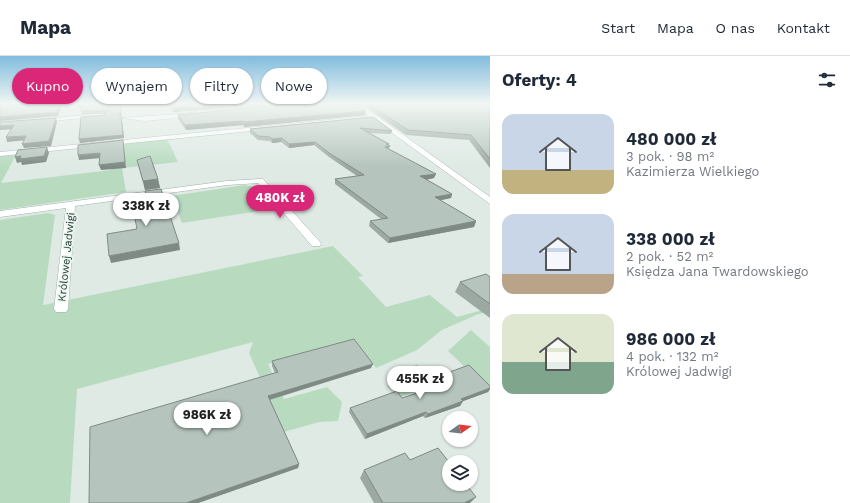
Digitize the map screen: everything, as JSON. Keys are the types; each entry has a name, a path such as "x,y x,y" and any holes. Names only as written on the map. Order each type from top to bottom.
{"street":[{"path":"0,154 288,125"},
{"path":"387,125 490,201"},
{"path":"0,214 227,183 260,181 316,244"},
{"name":"Królowej Jadwigi","path":"61,310 71,204"}],"green space":[{"path":"167,139 178,162 122,168 126,192 0,210 0,156 16,155 1,183 111,170 110,145"},
{"path":"245,185 254,187 273,209 182,223 171,196"},
{"path":"48,213 55,215 43,305 333,246 363,276 358,277 386,307 430,295 457,317 490,308 490,311 476,315 442,330 417,350 376,368 355,340 268,364 284,399 327,387 342,402 338,421 319,422 284,432 249,353 253,342 77,389 70,503 0,503 0,220"},
{"path":"471,330 490,347 490,391 448,351"},
{"path":"417,364 423,374 426,388 400,397 387,386"}],"building":[{"path":"0,125 54,125 49,141 22,144 26,136 6,137 14,125"},
{"path":"80,125 122,125 123,135 79,139"},
{"path":"292,125 384,125 392,131 360,128 389,144 386,144 390,146 385,147 436,174 420,176 452,194 435,197 476,221 390,238 370,221 388,218 335,179 364,175 329,153 315,142 289,144 282,138 272,139 270,137 258,136 250,129"},
{"path":"400,125 490,125 490,159 471,135 408,130"},
{"path":"123,140 125,162 99,165 100,153 78,155 78,145"},
{"path":"47,147 44,156 20,159 21,156 15,157 18,150"},
{"path":"150,156 158,179 143,181 137,160"},
{"path":"161,189 179,243 109,256 107,234 137,229 132,203 148,201 145,191"},
{"path":"486,274 490,277 490,304 460,282"},
{"path":"354,339 373,364 268,396 299,464 186,503 89,503 90,427 278,372 272,361"},
{"path":"469,365 490,386 490,388 461,399 463,401 428,414 426,412 367,434 350,408 397,391 402,398 439,386 433,378"},
{"path":"438,448 444,455 442,455 442,491 471,491 476,497 464,503 383,503 364,470 405,453 410,460"}]}
